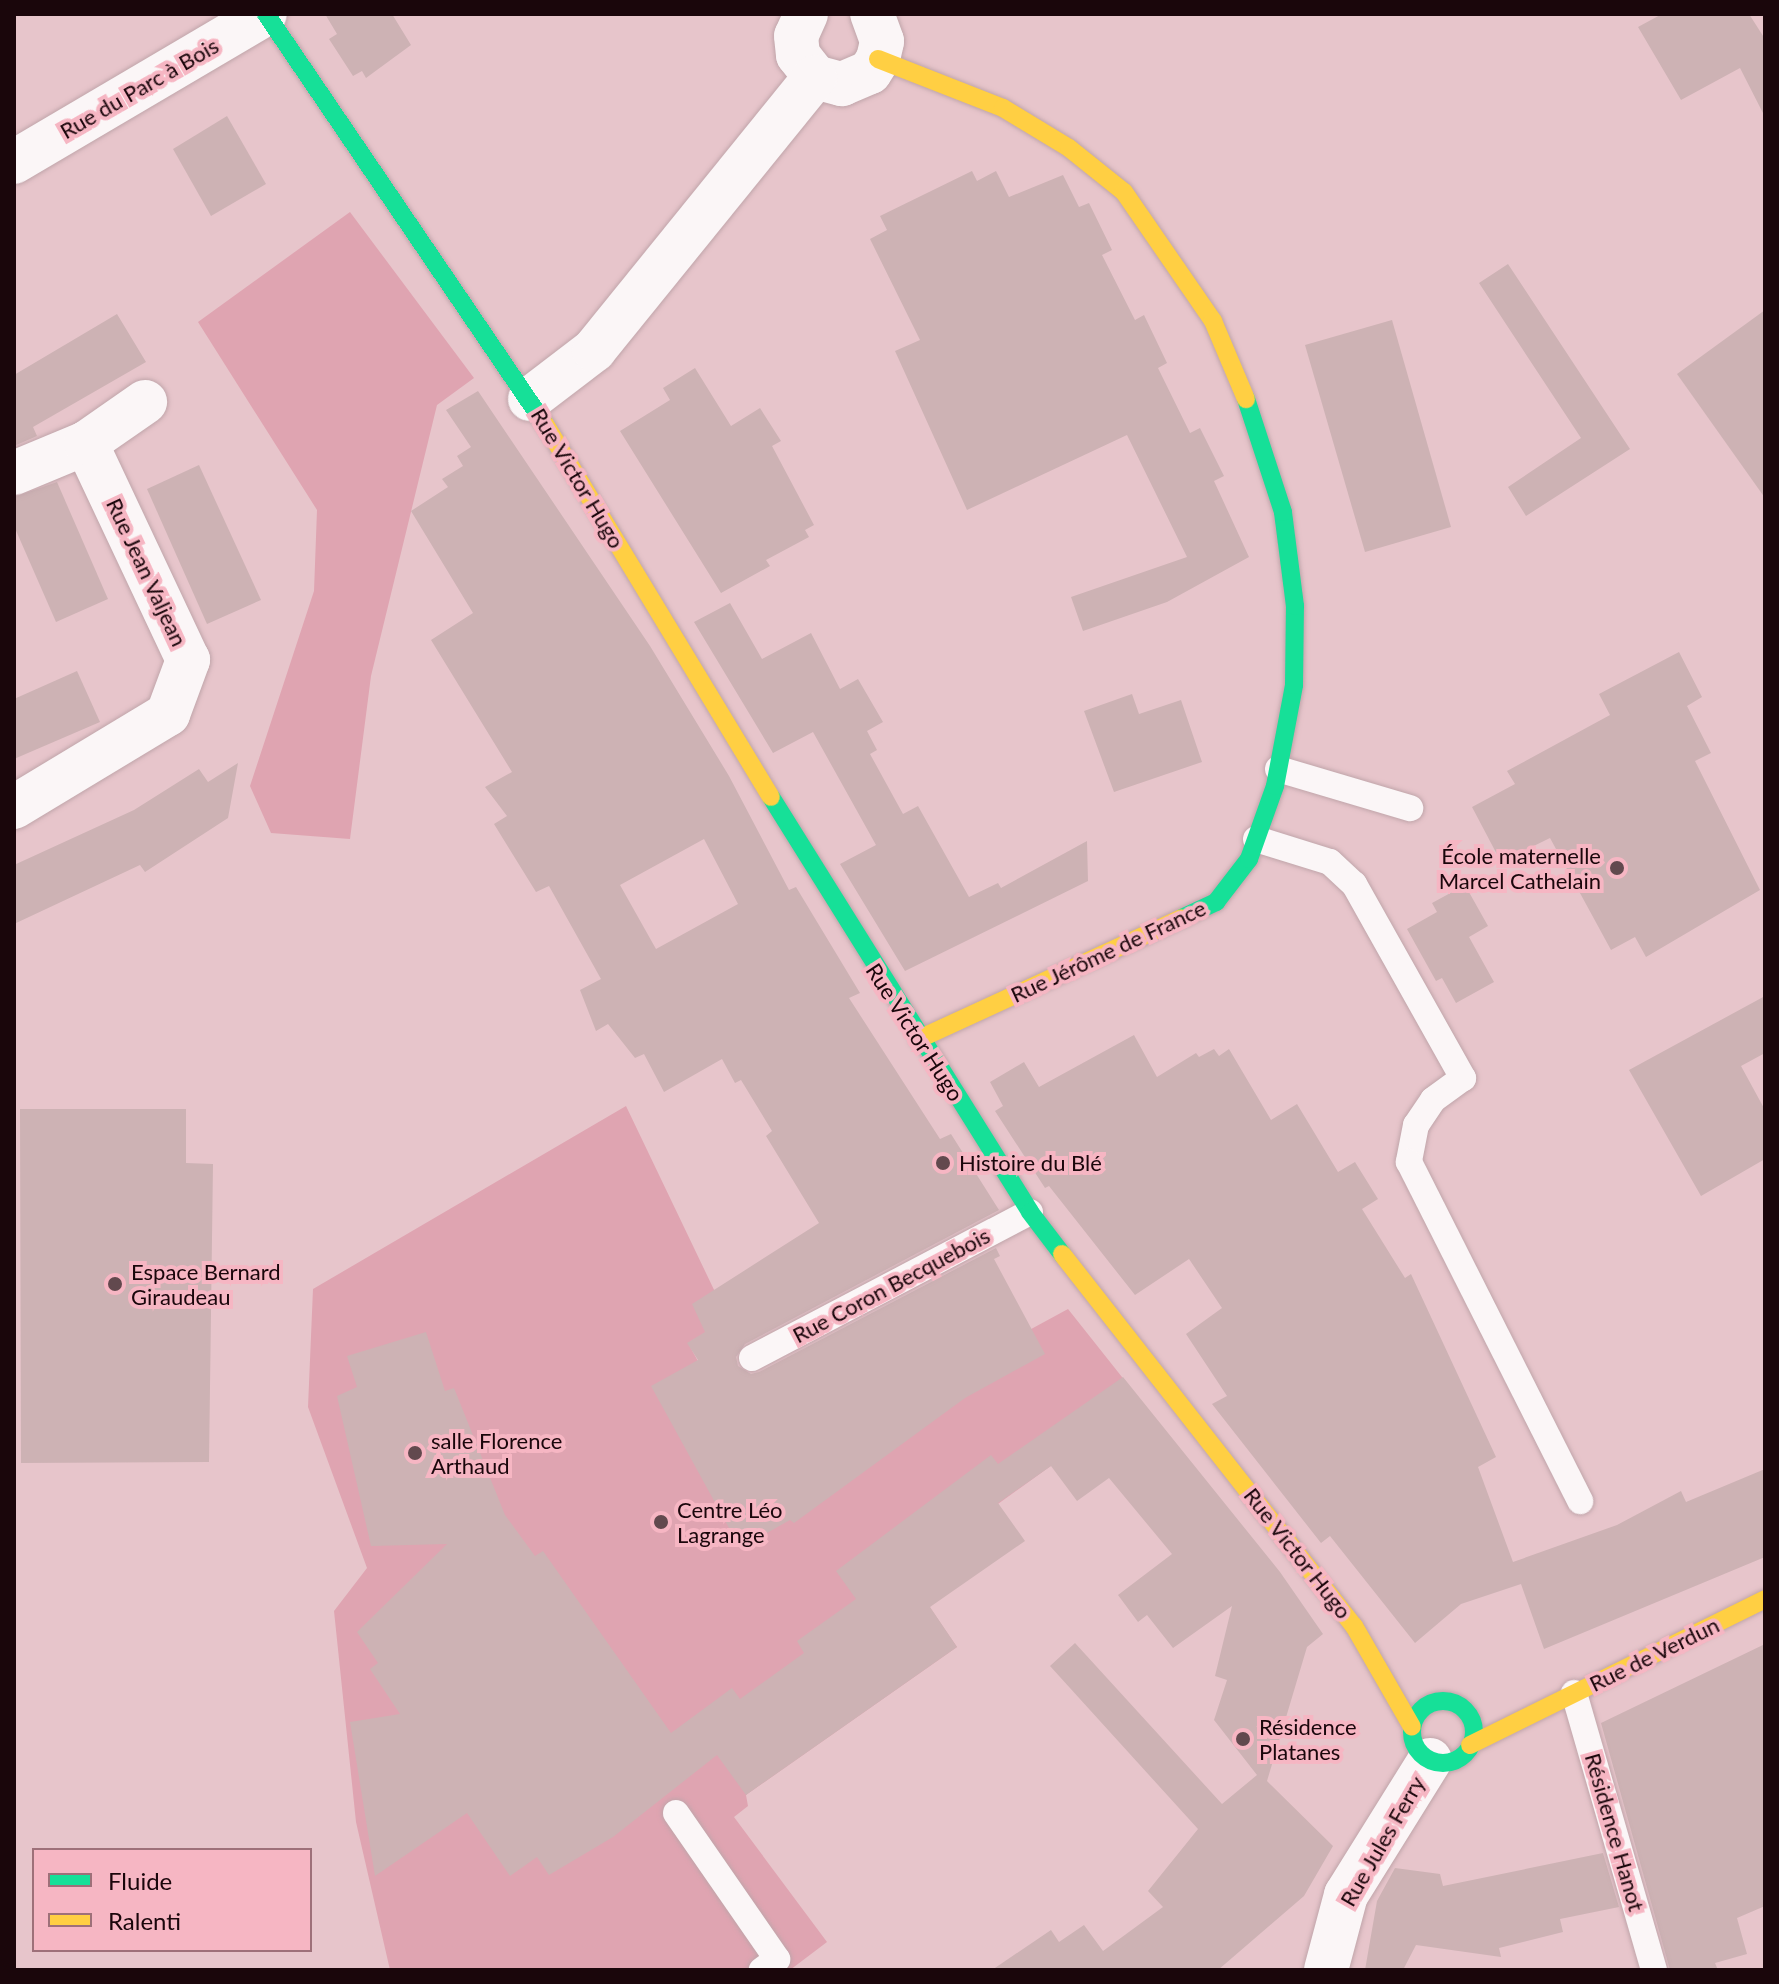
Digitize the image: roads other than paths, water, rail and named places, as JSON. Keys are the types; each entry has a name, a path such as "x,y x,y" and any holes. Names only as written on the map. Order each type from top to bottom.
{"street":[{"name":"Rue du Parc à Bois","path":"14,162 266,14"},
{"name":"Rue Victor Hugo","path":"266,14 530,399 919,1039 1030,1212 1354,1626 1421,1743"},
{"path":"806,14 796,36 798,55 815,77 842,84 856,81 878,59 882,41 872,14"},
{"name":"Rue Jérôme de France","path":"878,59 1003,108 1069,148 1124,192 1213,321 1259,432 1283,512 1295,606 1294,685 1278,769 1249,859 1216,902 919,1039"},
{"name":"Rue Victor Hugo","path":"530,399 594,350 815,77"},
{"path":"14,473 86,443 145,402"},
{"name":"Rue Jean Valjean","path":"14,807 168,714 188,660 86,443"},
{"name":"Rue de Verdun","path":"1470,1745 1541,1706 1574,1693 1765,1599"},
{"name":"Rue Victor Hugo","path":"1354,1626 1412,1680 1441,1701"},
{"path":"1441,1701 1466,1712 1473,1727 1470,1745 1456,1760 1421,1743 1427,1704 1441,1701"},
{"name":"Rue de Verdun","path":"1466,1712 1541,1706"},
{"name":"Rue Jules Ferry","path":"1318,1965 1346,1895 1421,1743"}],"lane":[{"path":"1278,769 1410,808"},
{"path":"1256,839 1330,862 1354,884 1463,1078 1433,1100 1416,1125 1409,1162 1580,1501"},
{"name":"Rue Coron Becquebois","path":"752,1358 1030,1212"},
{"name":"Résidence Hanot","path":"1574,1693 1654,1970"},
{"path":"676,1813 777,1959 762,1970"}],"place":[{"name":"École maternelle Marcel Cathelain","path":"1617,868"},
{"name":"Histoire du Blé","path":"943,1163"},
{"name":"Espace Bernard Giraudeau","path":"115,1284"},
{"name":"salle Florence Arthaud","path":"415,1453"},
{"name":"Centre Léo Lagrange","path":"661,1522"},
{"name":"Résidence Platanes","path":"1243,1739"}]}
